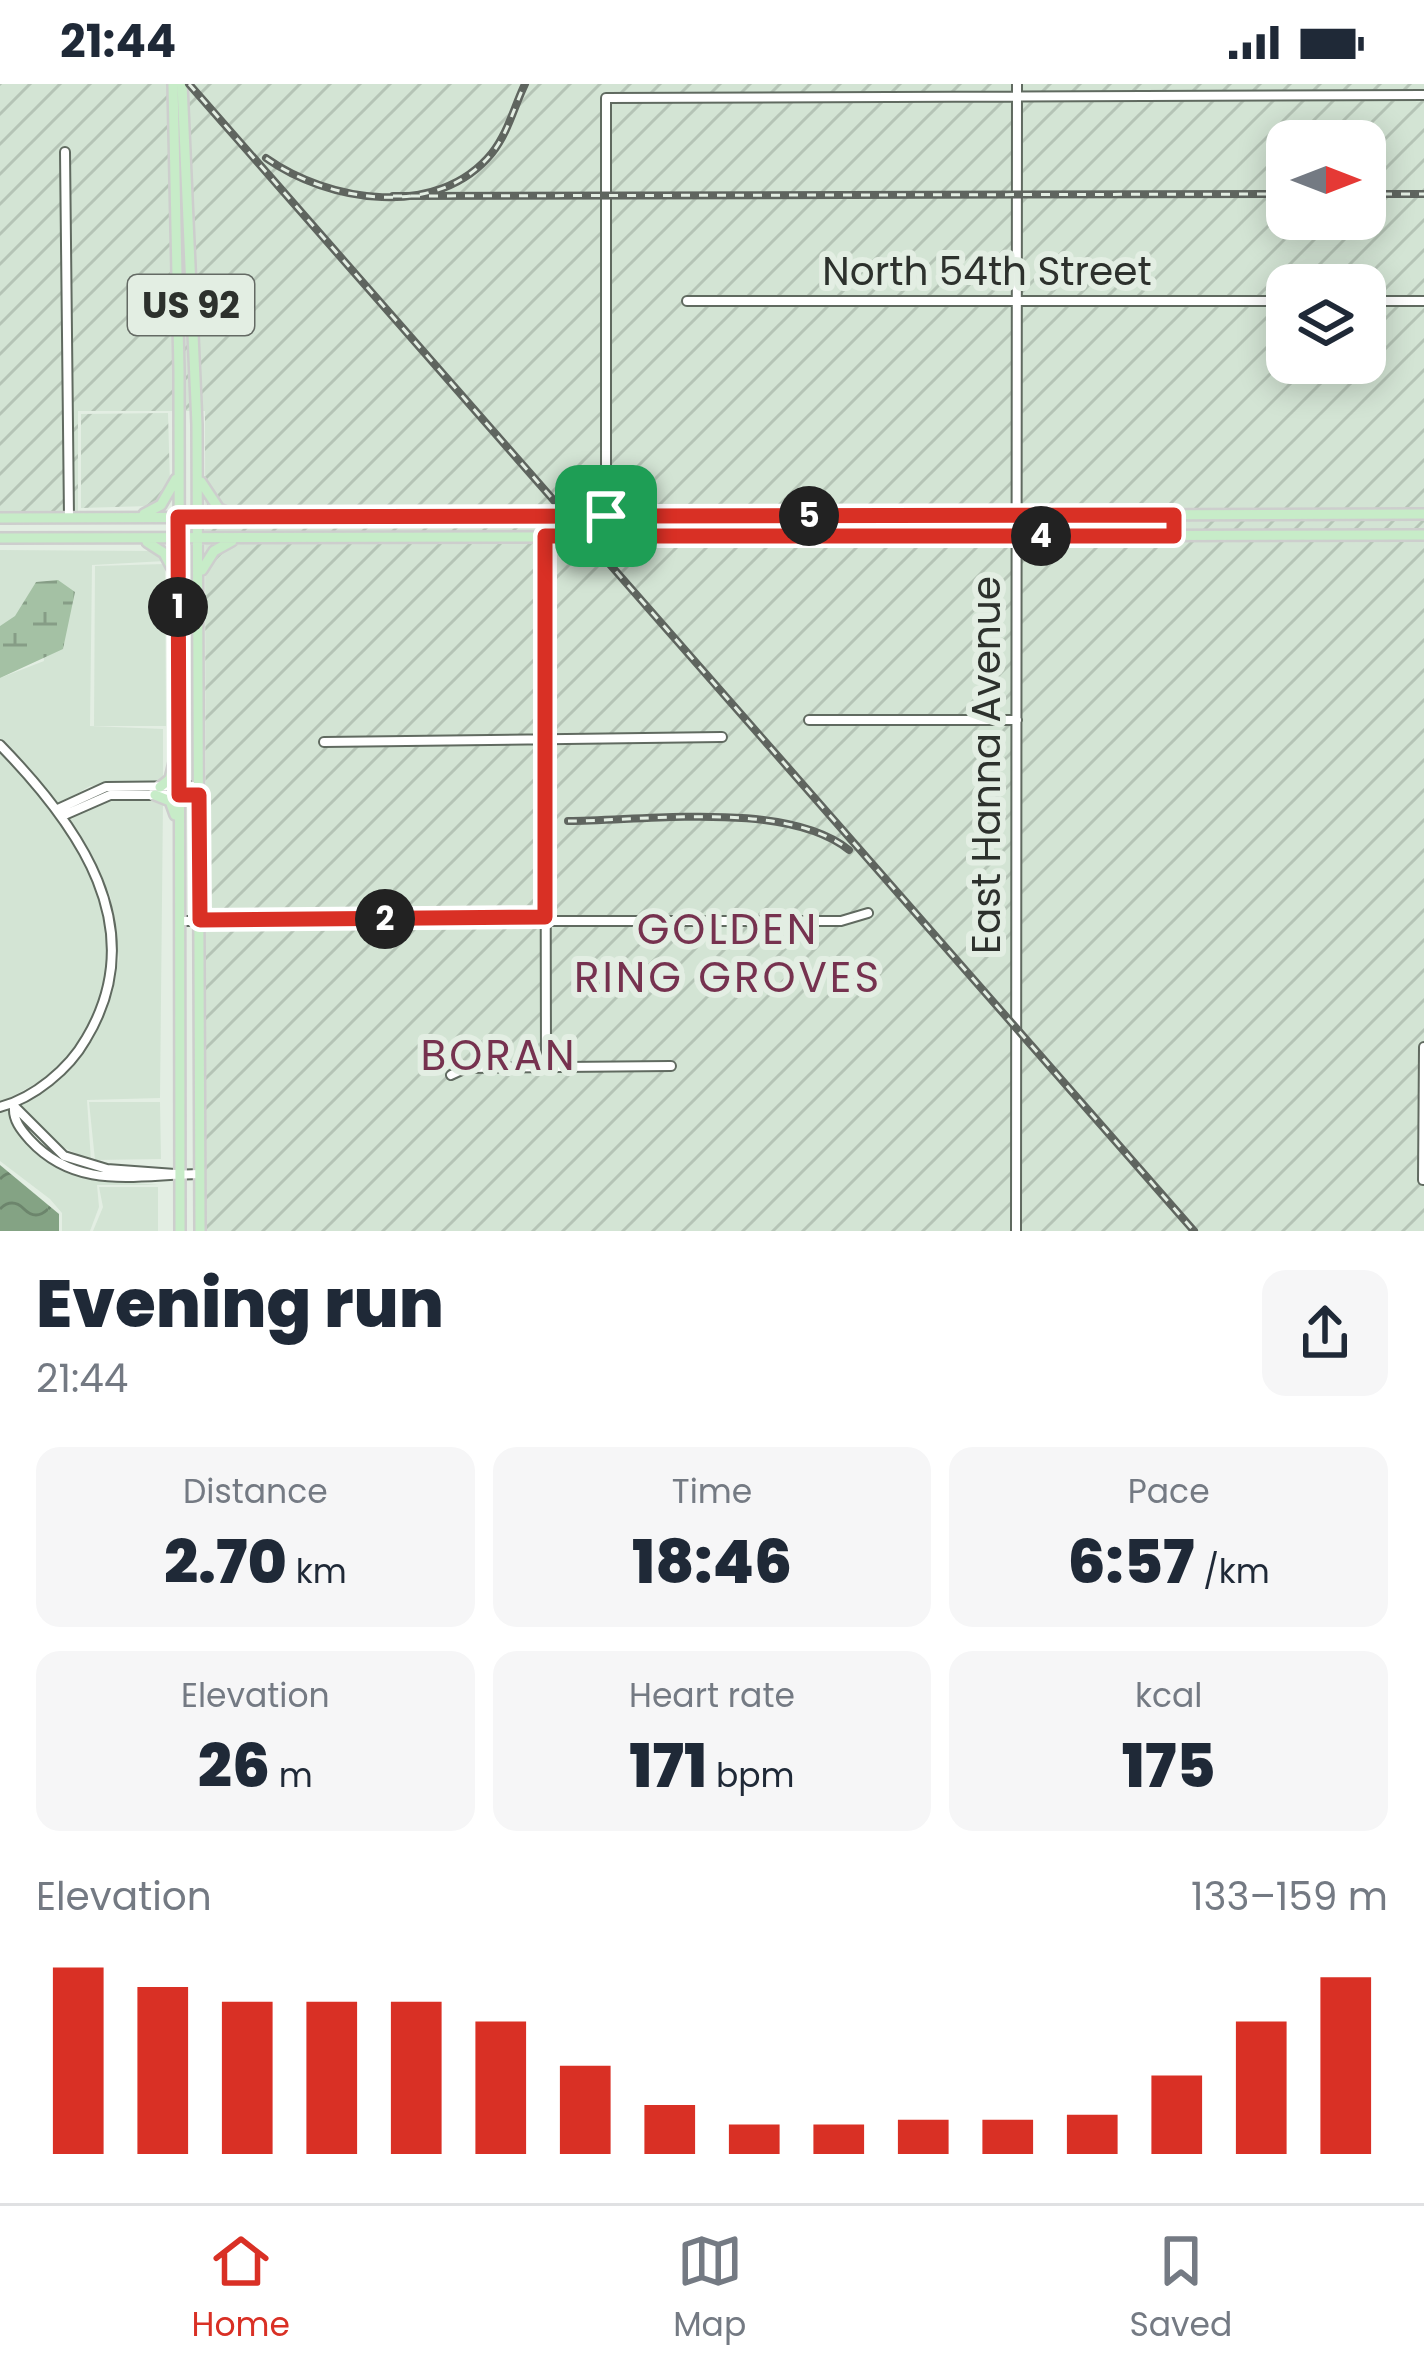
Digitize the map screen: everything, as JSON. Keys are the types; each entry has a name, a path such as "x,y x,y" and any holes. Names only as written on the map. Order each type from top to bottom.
{"main road":[{"name":"US 92","path":"177,87 180,1231"},
{"name":"US 92","path":"177,87 198,475 200,1231"},
{"path":"134,518 161,505 178,474"},
{"path":"198,475 211,501 239,517"},
{"path":"0,518 1424,514"},
{"path":"1174,515 1174,536"},
{"path":"812,516 812,536"},
{"path":"0,538 1424,535"},
{"path":"199,581 214,551 241,537"},
{"path":"138,538 164,553 178,583"},
{"path":"179,733 173,772 158,791 173,805 179,837"}],"street":[{"name":"East Hanna Avenue","path":"1016,84 1016,1231"},
{"path":"606,536 606,98 1424,95"},
{"path":"64,152 68,518"},
{"name":"North 54th Street","path":"687,301 1266,301"},
{"path":"1386,301 1424,301"},
{"path":"545,517 546,1068"},
{"path":"809,720 1017,720"},
{"path":"324,742 722,737"},
{"path":"0,745 60,812 106,896 114,934 113,971 82,1048 49,1081 14,1105 0,1107"},
{"path":"60,812 91,789 199,790"},
{"path":"180,921 841,920 868,913"},
{"path":"1423,1180 1424,1047"},
{"path":"451,1075 466,1068 670,1066"},
{"path":"14,1105 64,1156 107,1169 200,1174"}],"shaded area":[{"path":"0,84 1424,84 1424,1231 206,1231 205,411 78,411 78,515 0,515"},
{"path":"168,413 170,484 163,498 150,506 81,508 81,414"},
{"path":"0,550 156,551 165,561 92,565 90,726 163,729 163,781 90,786 59,804 0,739 0,678 44,661 36,582 15,617 0,626"},
{"path":"165,564 166,726 94,726 95,566"},
{"path":"0,750 55,811 88,865 102,897 111,958 96,1013 78,1046 46,1078 0,1103"},
{"path":"110,799 163,801 160,1098 87,1100 91,1161 49,1140 19,1105 52,1083 85,1050 113,991 119,958 110,895 68,817"},
{"path":"89,1102 160,1102 161,1159 95,1160"},
{"path":"10,1108 23,1138 65,1171 88,1179 159,1185 97,1185 99,1207 90,1231 62,1231 62,1213 50,1199 0,1161 0,1111"},
{"path":"99,1187 158,1187 158,1231 93,1231 103,1207"}],"green space":[{"path":"58,580 75,592 63,649 0,678 0,626 15,616 36,582"}],"water":[{"path":"0,1165 59,1214 59,1231 0,1231"}],"railway":[{"path":"189,84 1194,1231"},
{"path":"266,158 320,185 351,193 413,196 443,188 469,174 492,153 525,84"},
{"path":"393,196 1266,194"},
{"path":"1386,194 1424,194"},
{"path":"568,821 753,819 822,834 849,850"}],"district":[{"name":"GOLDEN RING GROVES","path":"728,953"},
{"name":"BORAN","path":"499,1055"}],"route":[{"path":"1174,515 1174,536 545,536 545,917 200,920 199,795 179,795 178,517 606,516 1174,515"}]}
